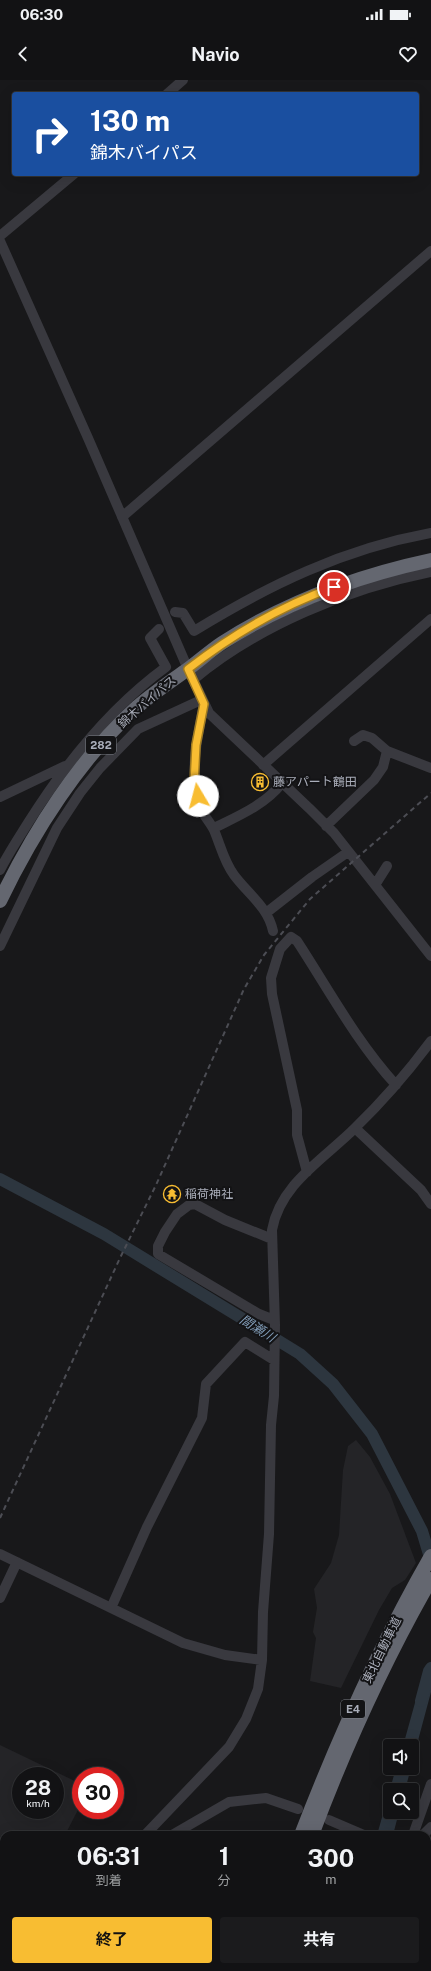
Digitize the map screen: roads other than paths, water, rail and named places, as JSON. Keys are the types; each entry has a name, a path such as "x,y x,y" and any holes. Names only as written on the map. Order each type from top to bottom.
{"highway":[{"name":"錦木バイパス","path":"0,901 32,839 107,737 138,707 190,674 220,644 252,625 314,594 374,574 431,560"},
{"name":"東北自動車道","path":"303,1831 343,1731 413,1587 431,1556"},
{"name":"東北自動車道","path":"314,1831 353,1736 387,1663 431,1579"}],"street":[{"path":"169,92 183,80"},
{"path":"0,236 72,176"},
{"path":"0,241 190,674 209,713 326,826 431,956"},
{"path":"122,517 431,250"},
{"path":"176,612 183,613 194,632 239,604 303,572 365,549 431,533"},
{"path":"190,674 318,606 376,585 431,572"},
{"path":"263,765 431,620"},
{"path":"0,870 39,804 67,765 116,711 166,667 150,638 159,629"},
{"path":"203,702 196,745 194,784 200,808 214,828 233,874 271,920 273,932"},
{"path":"0,946 57,828 80,793 100,768 138,729 203,702"},
{"path":"354,741 363,735 368,736 387,751 431,768"},
{"path":"326,826 374,780 383,767 387,751"},
{"path":"0,797 67,765"},
{"path":"214,828 258,805 275,792 282,783"},
{"path":"266,913 312,877 348,852"},
{"path":"375,885 387,866"},
{"path":"307,1172 297,1135 296,1110 272,994 271,978 280,949 292,937 297,941 319,974 346,1020 377,1064 396,1085"},
{"path":"149,1831 229,1747 252,1707 258,1689 262,1660 275,1356 272,1239 274,1219 280,1204 293,1185 355,1128 396,1085 431,1041"},
{"path":"355,1128 421,1190 431,1204"},
{"path":"272,1239 224,1220 194,1204 189,1205 176,1214 158,1246 158,1254 274,1322"},
{"path":"111,1608 148,1527 202,1418 206,1384 245,1342 275,1356"},
{"path":"0,1554 183,1643 225,1655 262,1660"},
{"path":"0,1598 17,1562"},
{"path":"414,1831 431,1784"},
{"path":"179,1831 229,1802 266,1798 298,1809"},
{"path":"329,1820 355,1831"}],"waterway":[{"name":"間瀬川","path":"0,1179 104,1234 300,1354 333,1384 372,1434 422,1531 431,1561"},
{"path":"421,1701 431,1668"}],"railway":[{"path":"0,1518 120,1258 156,1185 244,989 264,955 310,899 431,793"}],"place":[{"name":"藤アパート鶴田","path":"260,782"},
{"name":"稲荷神社","path":"172,1194"}]}
